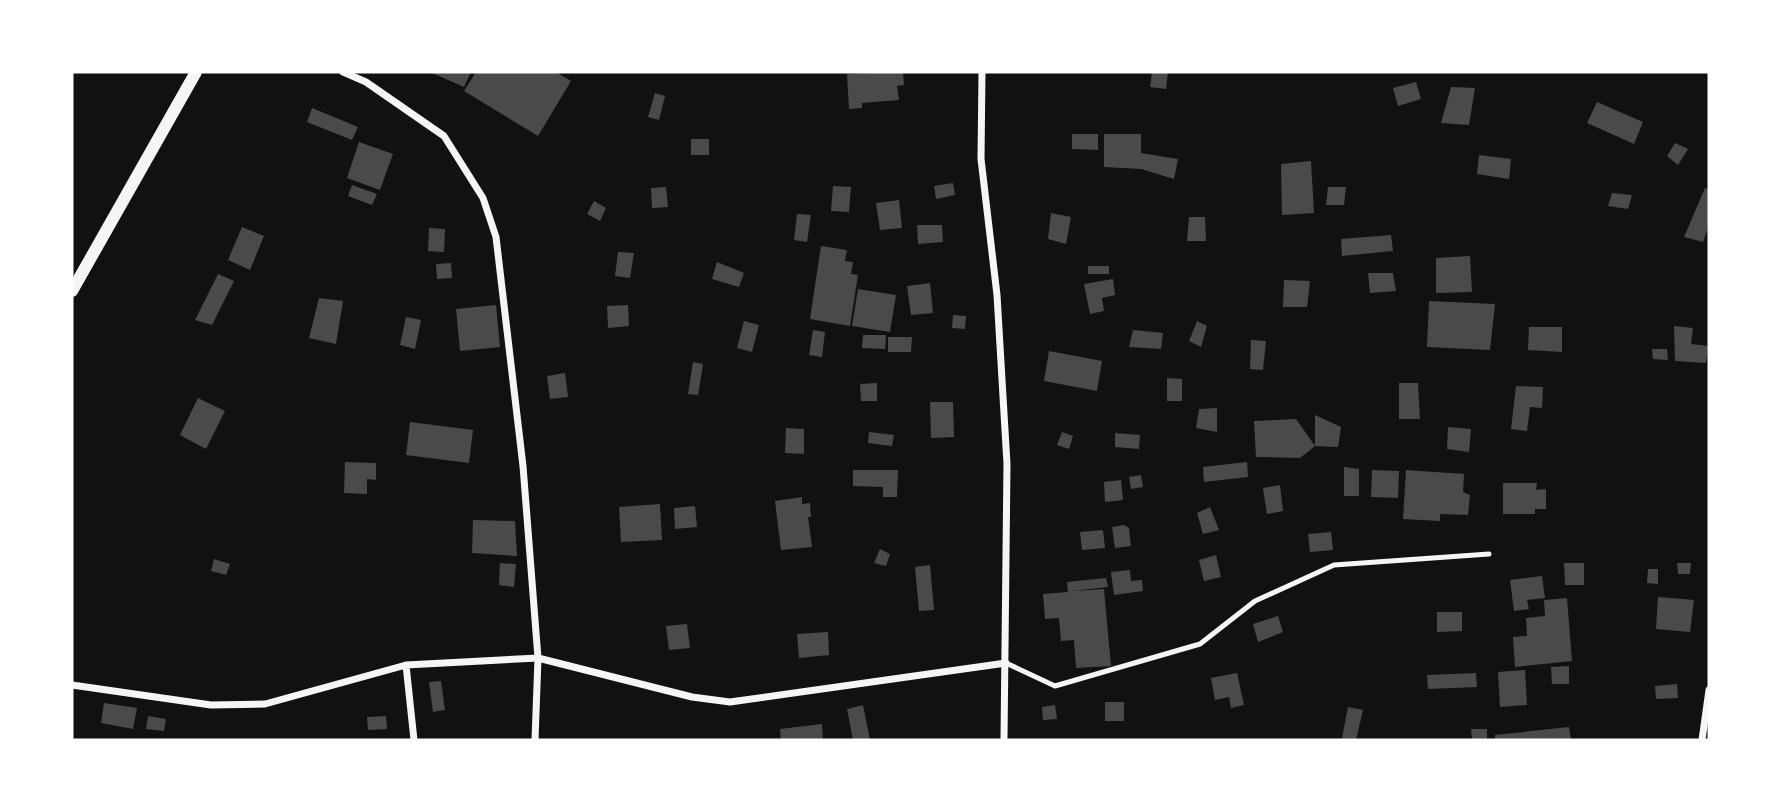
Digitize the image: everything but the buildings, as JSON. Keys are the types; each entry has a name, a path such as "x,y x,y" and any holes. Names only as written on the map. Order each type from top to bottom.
{"street":[{"path":"72,291 196,72"},
{"path":"343,72 366,82 444,136 483,198 496,237 523,466 538,658 535,740"},
{"path":"982,72 981,159 997,295 1007,464 1004,740"},
{"path":"72,685 211,705 265,704 406,665 538,658 692,697 730,702 1006,663"},
{"path":"406,665 414,740"},
{"path":"1702,740 1709,690"}],"lane":[{"path":"1006,663 1055,686 1200,644 1255,601 1334,565 1489,554"}]}
